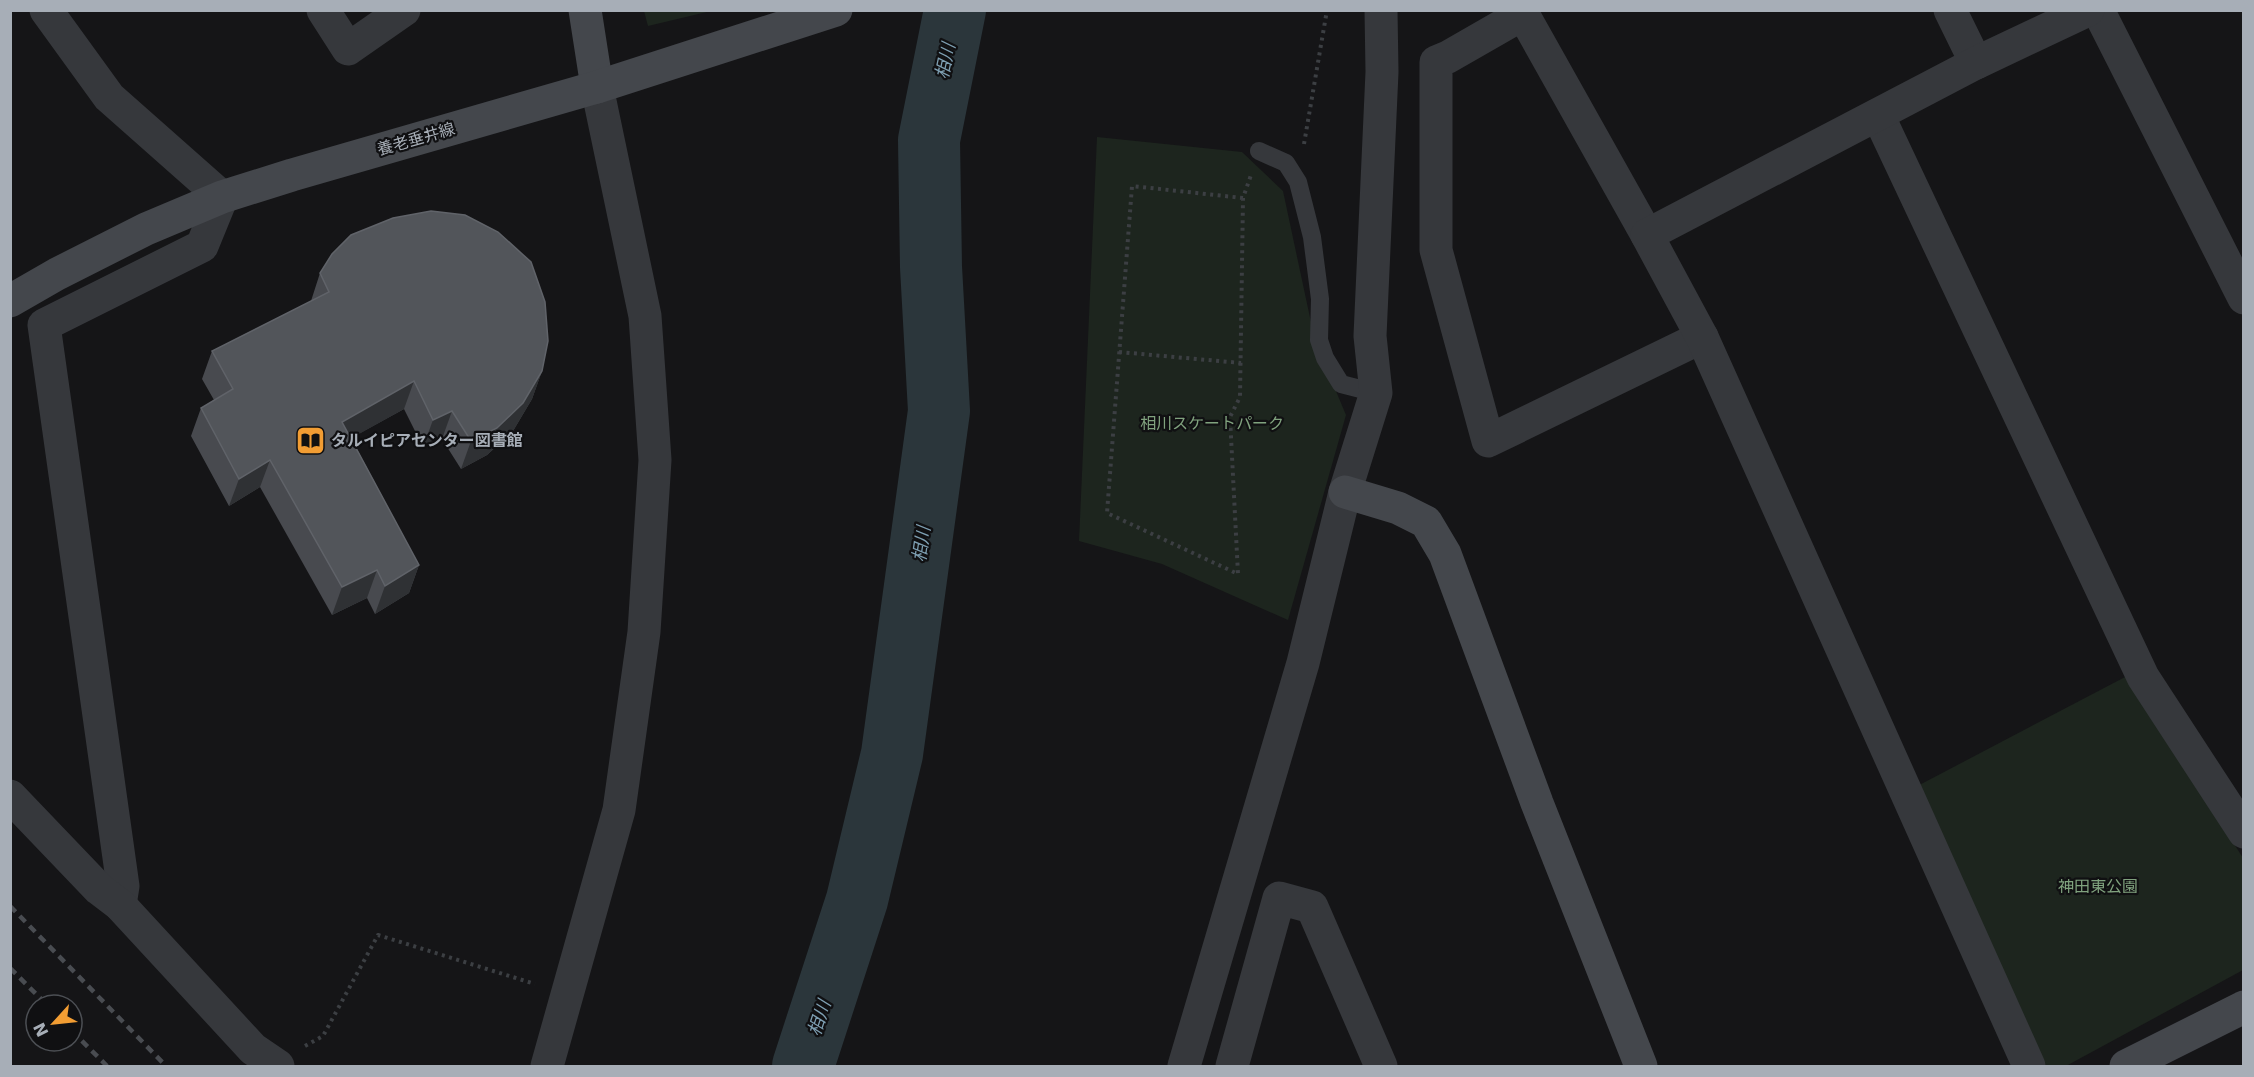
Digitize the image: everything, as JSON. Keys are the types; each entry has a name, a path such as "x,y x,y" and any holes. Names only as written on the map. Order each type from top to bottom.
{"main road":[{"path":"585,10 597,87"},
{"name":"養老垂井線","path":"10,301 57,274 146,229 222,197 597,87 836,10"},
{"path":"1344,492 1398,508 1426,522 1445,554 1537,803 1641,1066"},
{"path":"2132,1065 2244,1007"}],"street":[{"path":"46,10 110,97 222,197 202,246 44,325 123,886 120,905"},
{"path":"323,10 348,49 404,10"},
{"path":"1184,1066 1303,663 1344,492 1376,393 1370,336 1382,72 1381,10"},
{"path":"1950,10 1976,63"},
{"path":"1647,235 1976,63 2088,10"},
{"path":"2098,10 2244,298"},
{"path":"1702,337 1488,441 1436,250 1436,62 1523,14 1702,337 2029,1066"},
{"path":"547,1066 619,810 644,632 655,460 645,316 597,87"},
{"path":"1878,115 2143,677 2244,832"},
{"path":"10,796 99,889 120,905 253,1048 289,1059"},
{"path":"1232,1066 1279,898 1312,907 1381,1066"}],"lane":[{"path":"1259,151 1286,163 1298,182 1312,237 1320,299 1319,340 1325,358 1341,384 1376,393"}],"path":[{"path":"1289,168 1304,144 1327,10"},
{"path":"1243,198 1132,186 1107,513 1238,574 1230,417 1240,397 1243,198 1259,151"},
{"path":"1119,352 1241,363"},
{"path":"289,1059 305,1045 323,1036 378,934 540,985"}],"green space":[{"path":"644,10 711,11 648,26"},
{"name":"相川スケートパーク","path":"1097,137 1242,152 1283,191 1315,341 1346,415 1288,620 1162,564 1079,541"},
{"name":"神田東公園","path":"2127,676 2243,858 2243,970 2066,1066 2029,1066 1906,792"}],"building":[{"path":"431,211 465,215 498,232 531,262 545,302 548,341 542,371 523,403 497,428 471,441 452,411 433,420 414,381 342,422 419,565 385,586 377,570 342,587 270,460 239,479 201,408 233,389 212,351 329,292 320,273 332,254 351,235 393,218"}],"waterway":[{"name":"相川","path":"803,1066 857,900 892,754 939,411 931,267 929,140 955,10"}],"railway":[{"path":"10,906 166,1066"},
{"path":"10,968 35,993"},
{"path":"84,1043 107,1066"}],"place":[{"name":"タルイピアセンター図書館","path":"310,440"}]}
